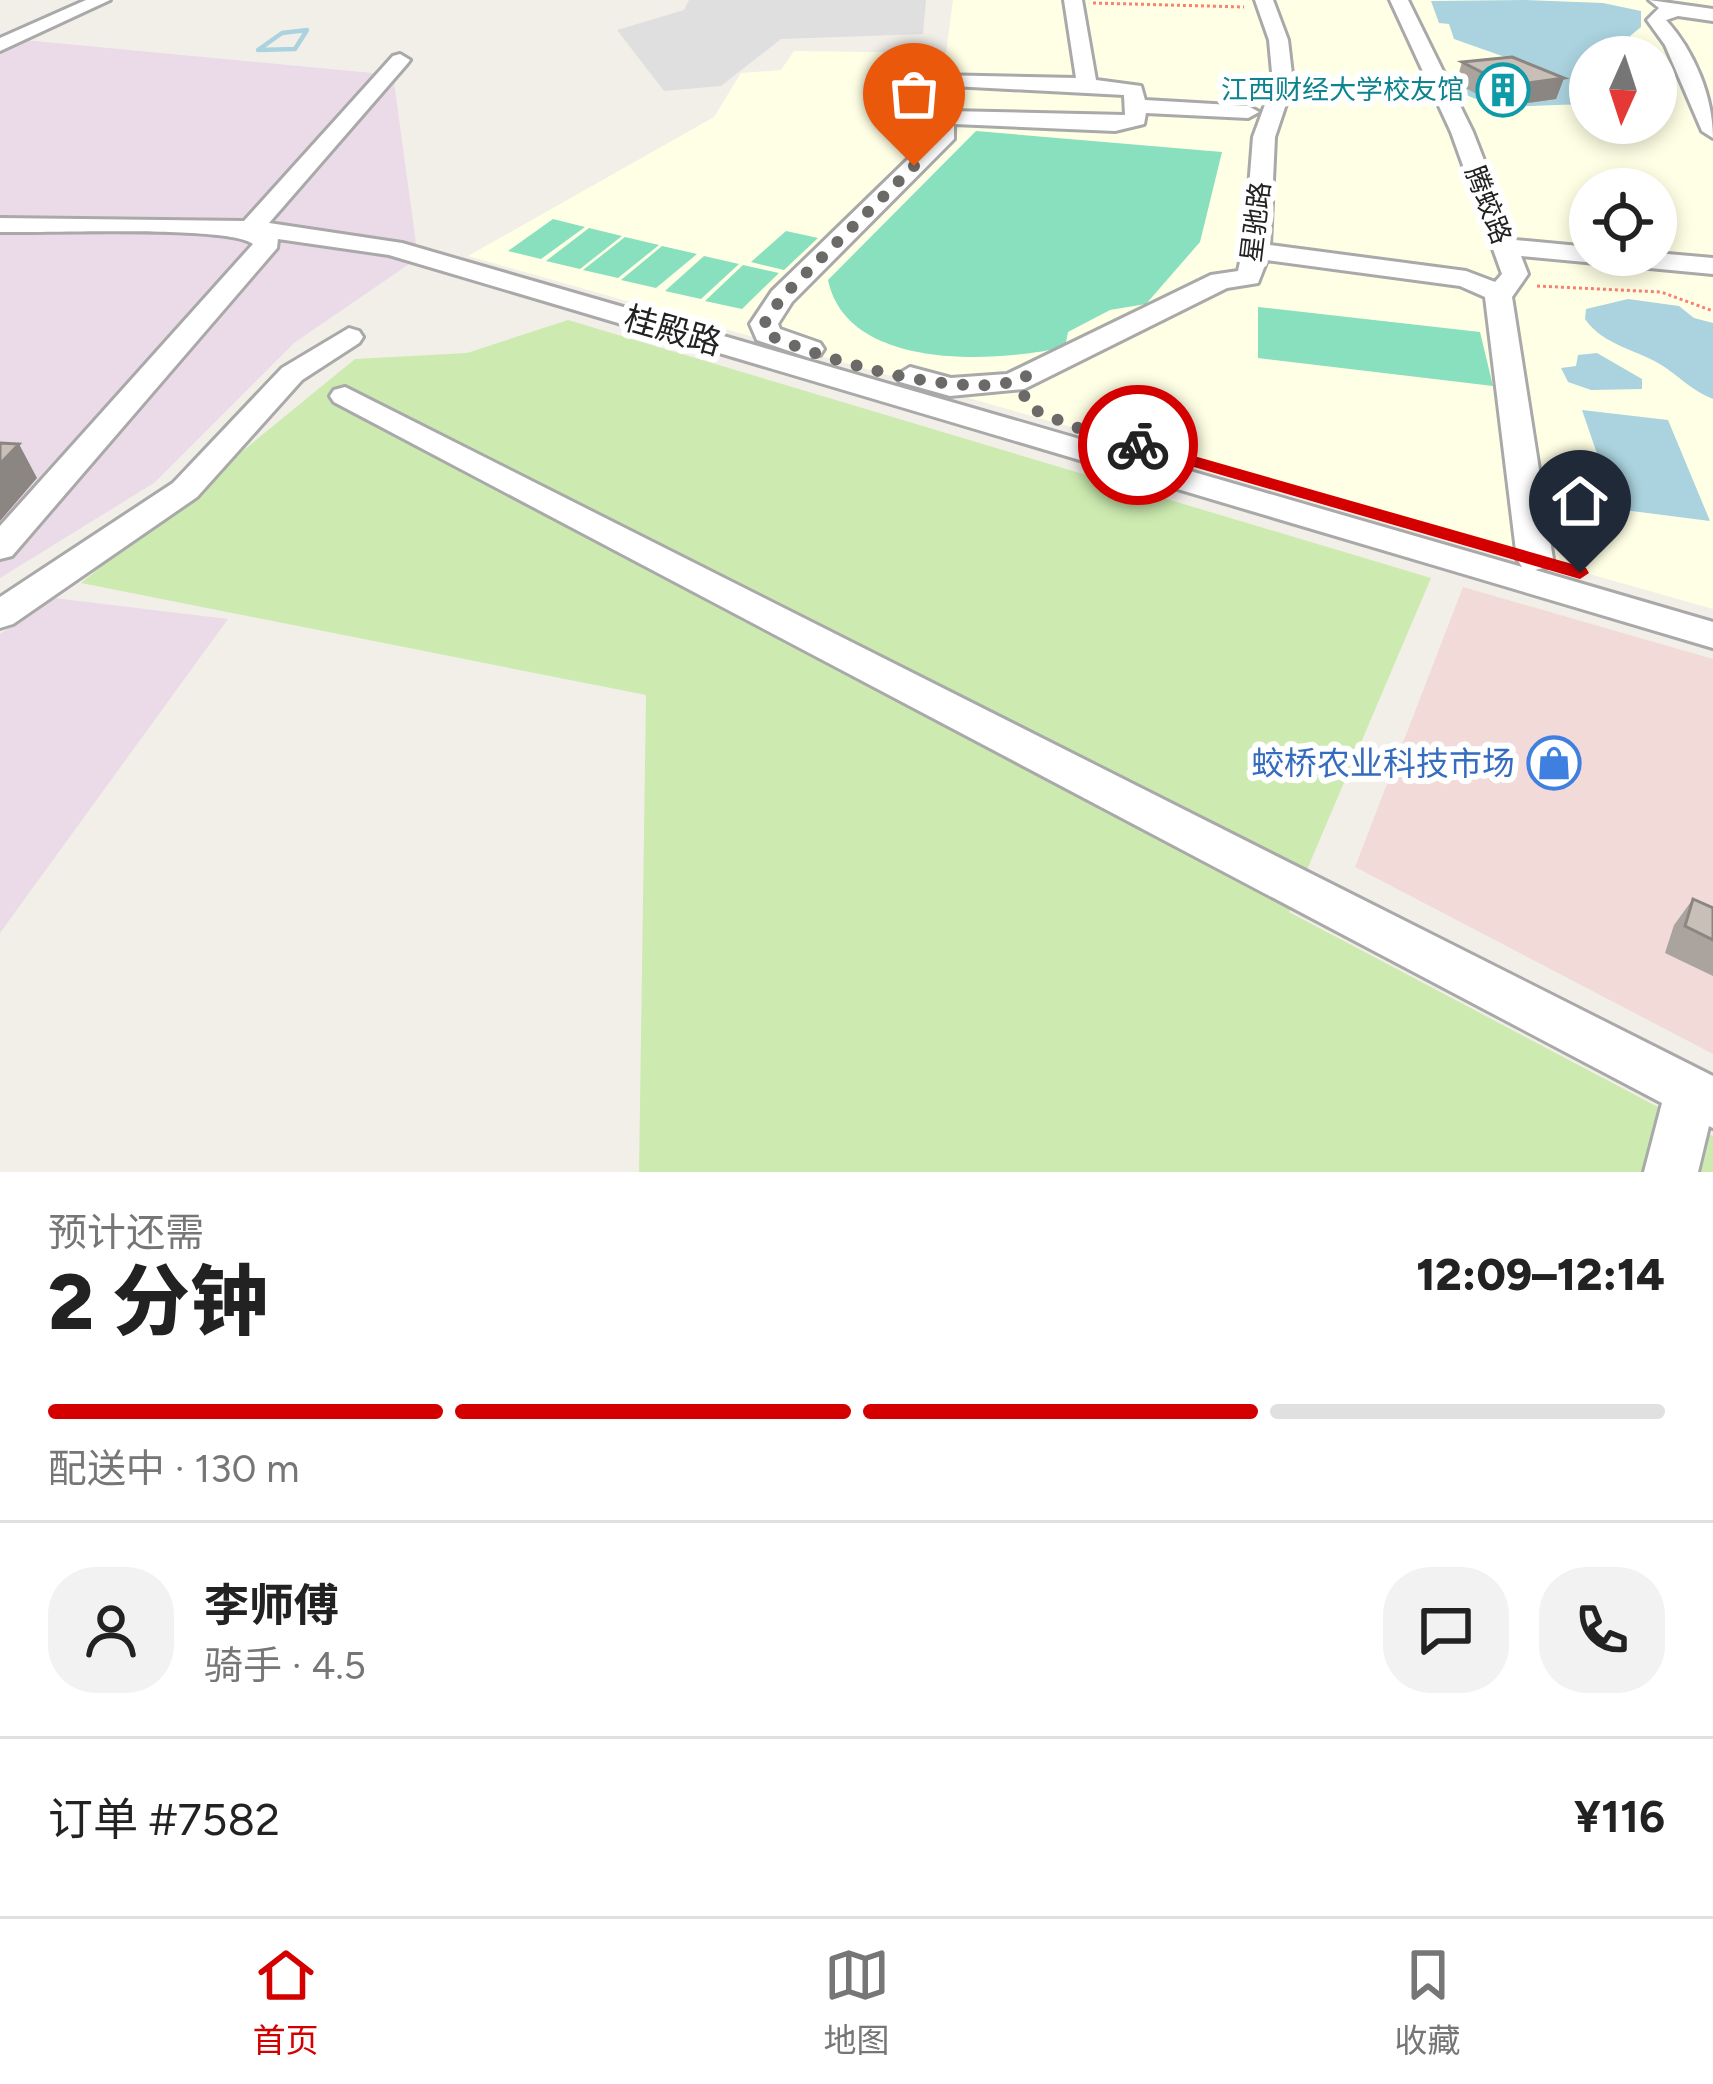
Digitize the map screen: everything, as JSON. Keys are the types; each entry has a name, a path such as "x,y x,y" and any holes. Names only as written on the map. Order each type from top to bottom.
{"street":[{"path":"0,22 60,0"},
{"path":"0,45 100,0"},
{"name":"腾蛟路","path":"1399,0 1462,132 1515,274 1504,289 1535,559"},
{"path":"1073,1 1087,85"},
{"name":"星驰路","path":"1026,376 1220,281 1249,277 1256,251 1269,116 1283,80 1274,23 1253,3"},
{"path":"1713,15 1668,5 1656,20 1678,47 1700,109 1713,130"},
{"path":"0,548 268,243 251,229 400,60"},
{"path":"943,117 1115,124 1136,119 1136,94 1127,88 1087,85 943,80 937,107 946,134 782,297 764,324 767,334 950,387 996,386 1026,376"},
{"path":"1137,106 1249,112"},
{"name":"桂殿路","path":"0,225 251,229 334,236 393,248 1713,635"},
{"path":"1504,247 1569,253"},
{"path":"1256,251 1466,279 1504,289"},
{"path":"1677,263 1713,266"},
{"path":"0,615 184,490 292,374 349,337"},
{"path":"1026,376 1021,389 1030,408 1072,426 1713,613"},
{"path":"345,396 1702,1097 1671,1172"}],"path":[{"path":"1073,1 1253,3"},
{"path":"1504,289 1661,292 1713,311"}],"shaded area":[{"path":"689,0 926,0 923,34 781,39 721,86 664,91 617,30 684,10"},
{"path":"953,0 1713,0 1713,609 468,256 714,117 741,73 781,70 794,51 946,53"},
{"path":"24,40 393,75 418,258 294,343 154,483 0,578 0,50"},
{"name":"蛟桥农业科技市场","path":"1463,587 1713,659 1713,1054 1355,867"},
{"path":"54,598 228,619 0,933 0,634"}],"green space":[{"path":"976,131 1222,152 1200,242 1146,304 1110,310 1068,332 1065,347 964,357 927,354 863,331 841,310 828,280"},
{"path":"553,219 585,227 541,259 508,251"},
{"path":"589,228 622,236 580,269 546,261"},
{"path":"786,231 818,238 784,270 751,262"},
{"path":"625,237 659,245 618,278 583,270"},
{"path":"662,246 697,254 656,288 621,280"},
{"path":"704,256 739,264 701,299 665,291"},
{"path":"743,265 779,273 742,309 705,301"},
{"path":"1258,307 1480,332 1493,386 1258,358"},
{"path":"568,320 1431,578 1289,912 1713,1136 1713,1172 639,1172 646,695 81,583 355,359 467,353"}],"water":[{"path":"1431,1 1603,3 1641,11 1641,27 1630,36 1569,36 1569,105 1510,106 1463,93 1464,82 1519,62 1454,39 1449,24 1439,23"},
{"path":"1628,299 1679,306 1694,318 1713,323 1713,399 1656,362 1602,336 1585,319 1586,309"},
{"path":"1597,353 1642,379 1642,389 1591,390 1568,382 1561,368 1576,366 1578,355"},
{"path":"1582,410 1668,420 1710,521 1616,509"}],"building":[{"path":"1512,57 1564,78 1528,83 1493,78 1462,62"},
{"path":"0,443 19,444 0,464"},
{"path":"1693,899 1713,908 1713,940 1685,926"}],"waterway":[{"path":"307,30 295,49 258,50 282,33 307,30"}],"way so far":[{"path":"914,166 782,297 764,324 767,334 950,387 996,386 1026,376 1021,389 1030,408 1138,445"}],"place":[{"name":"江西财经大学校友馆","path":"1503,90"},
{"name":"蛟桥农业科技市场","path":"1554,763"}],"route":[{"path":"1138,445 1580,573"}]}
